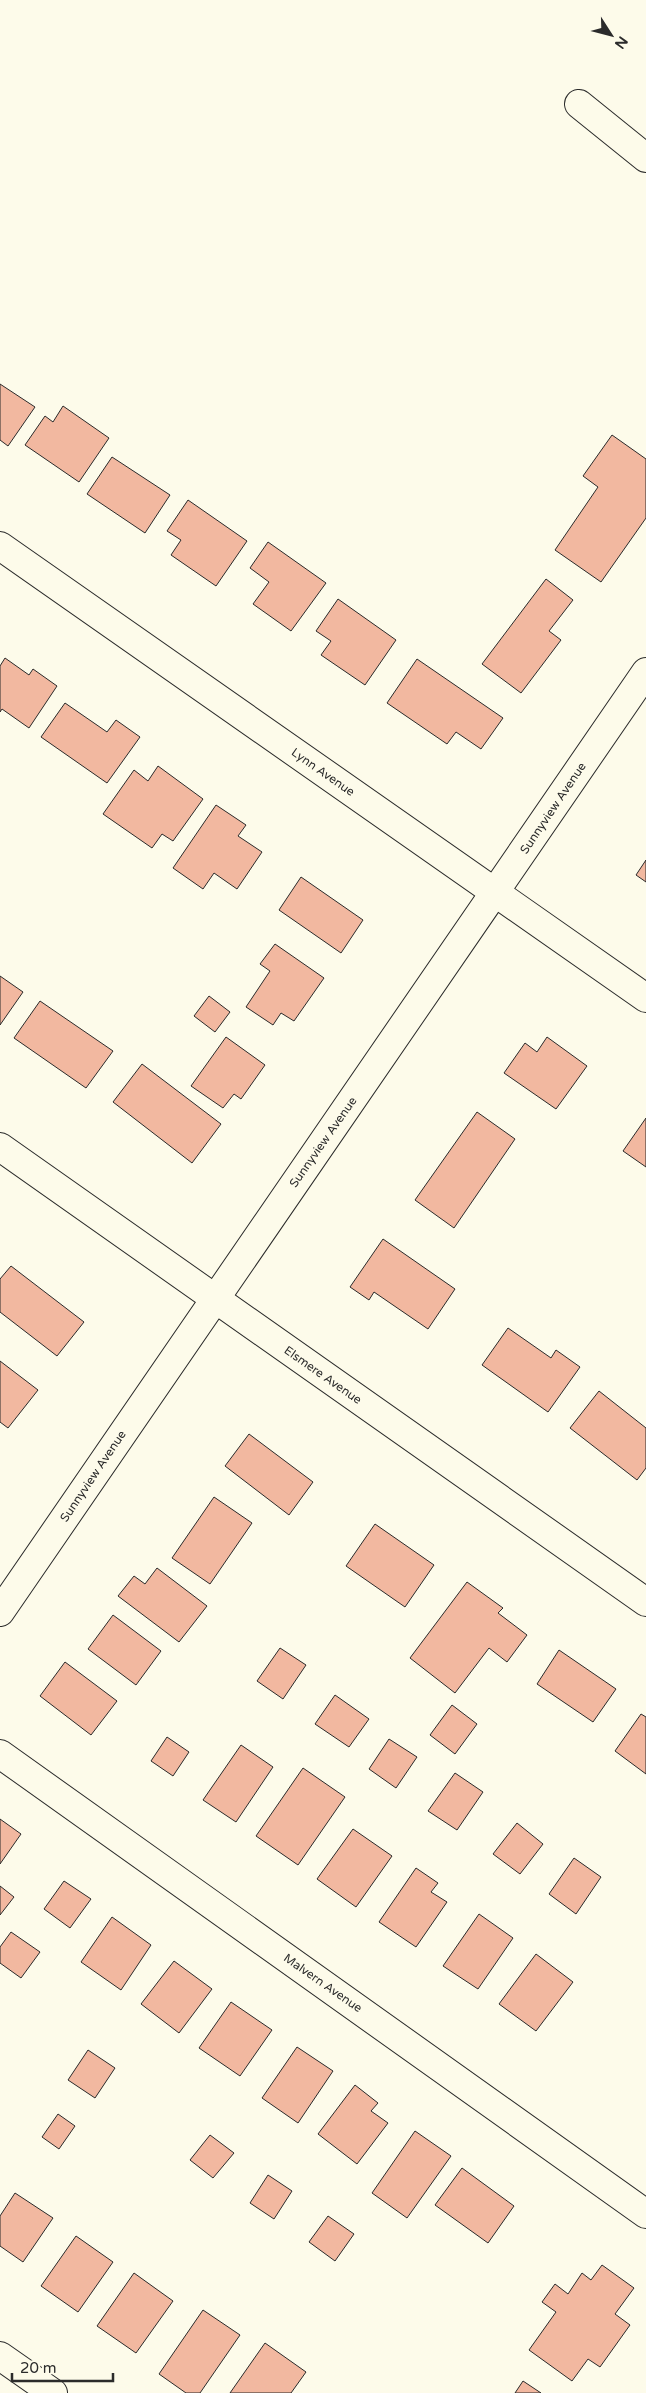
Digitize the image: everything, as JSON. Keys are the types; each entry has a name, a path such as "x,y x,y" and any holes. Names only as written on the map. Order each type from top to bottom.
{"street":[{"path":"579,104 646,158"},
{"name":"Lynn Avenue","path":"0,546 646,998"},
{"name":"Sunnyview Avenue","path":"0,1612 646,672"},
{"name":"Elsmere Avenue","path":"0,1147 646,1602"},
{"name":"Malvern Avenue","path":"0,1754 646,2214"},
{"path":"0,2356 53,2393"}],"building":[{"path":"0,384 35,407 8,446 0,440"},
{"path":"63,406 109,438 79,482 25,445 45,416 53,422"},
{"path":"612,435 646,459 646,518 601,582 555,550 598,487 583,476"},
{"path":"112,457 170,495 145,533 87,494"},
{"path":"188,500 247,541 216,586 171,555 181,540 167,531"},
{"path":"268,542 326,583 291,631 253,604 269,582 250,568"},
{"path":"546,579 573,600 549,631 561,640 521,693 482,664"},
{"path":"338,599 396,640 365,685 321,655 331,641 316,631"},
{"path":"5,658 29,675 33,669 57,686 29,728 2,709 0,712 0,666"},
{"path":"417,659 503,718 481,749 456,732 447,744 387,703"},
{"path":"65,703 107,732 116,720 140,737 107,783 41,737"},
{"path":"158,766 203,799 173,841 162,834 152,848 103,814 134,770 148,781"},
{"path":"216,805 246,825 238,836 262,852 237,889 214,873 203,889 173,868"},
{"path":"646,860 646,882 636,875"},
{"path":"301,877 363,920 341,953 279,910"},
{"path":"275,944 324,978 294,1021 281,1013 273,1025 246,1007 270,971 260,964"},
{"path":"0,976 23,992 0,1025"},
{"path":"209,996 230,1012 215,1032 194,1016"},
{"path":"40,1001 113,1051 86,1088 14,1038"},
{"path":"226,1037 265,1065 241,1099 234,1094 223,1108 191,1086"},
{"path":"547,1037 587,1066 556,1109 504,1073 525,1043 537,1052"},
{"path":"142,1064 221,1124 192,1163 113,1102"},
{"path":"477,1112 515,1139 454,1228 415,1200"},
{"path":"646,1118 646,1167 623,1151"},
{"path":"383,1239 455,1289 428,1329 374,1292 369,1300 350,1287"},
{"path":"11,1266 84,1322 57,1356 0,1312 0,1279"},
{"path":"508,1328 551,1358 556,1350 580,1367 548,1412 482,1365"},
{"path":"0,1361 38,1390 8,1428 0,1422"},
{"path":"599,1391 646,1428 646,1468 637,1480 570,1428"},
{"path":"249,1434 313,1482 289,1515 225,1466"},
{"path":"214,1497 252,1523 210,1584 172,1558"},
{"path":"375,1524 434,1565 405,1607 346,1566"},
{"path":"157,1568 207,1606 179,1642 118,1596 134,1576 145,1584"},
{"path":"467,1582 503,1608 498,1613 527,1635 507,1662 489,1648 455,1693 410,1658"},
{"path":"113,1615 161,1651 136,1685 88,1649"},
{"path":"280,1648 306,1665 283,1699 257,1681"},
{"path":"559,1650 616,1689 593,1722 537,1684"},
{"path":"65,1662 117,1701 91,1735 40,1696"},
{"path":"335,1695 369,1719 349,1747 315,1724"},
{"path":"452,1705 477,1724 455,1754 430,1735"},
{"path":"641,1714 646,1717 646,1774 615,1751"},
{"path":"167,1737 189,1752 173,1776 151,1761"},
{"path":"389,1739 417,1757 396,1788 369,1769"},
{"path":"241,1745 273,1767 236,1822 203,1800"},
{"path":"303,1768 345,1797 298,1865 256,1836"},
{"path":"455,1773 483,1792 457,1830 428,1811"},
{"path":"0,1819 21,1834 0,1864"},
{"path":"517,1823 543,1844 520,1874 493,1854"},
{"path":"353,1829 392,1856 356,1907 317,1879"},
{"path":"574,1858 601,1877 576,1914 549,1894"},
{"path":"416,1868 438,1883 431,1892 447,1902 416,1947 379,1922"},
{"path":"64,1881 91,1899 70,1928 44,1909"},
{"path":"0,1886 14,1897 0,1915"},
{"path":"479,1914 513,1938 478,1989 443,1966"},
{"path":"112,1917 151,1945 121,1990 81,1962"},
{"path":"11,1932 40,1952 21,1978 0,1963 0,1947"},
{"path":"536,1954 573,1982 536,2031 499,2004"},
{"path":"174,1961 212,1989 179,2033 141,2004"},
{"path":"231,2002 272,2030 240,2076 199,2048"},
{"path":"297,2047 333,2071 298,2123 262,2098"},
{"path":"88,2050 115,2068 95,2098 68,2080"},
{"path":"355,2085 378,2103 371,2111 388,2123 357,2164 318,2134"},
{"path":"58,2114 75,2126 59,2149 42,2137"},
{"path":"415,2131 451,2156 407,2218 372,2193"},
{"path":"210,2135 234,2153 213,2178 190,2160"},
{"path":"462,2168 514,2206 488,2243 435,2205"},
{"path":"268,2175 292,2191 274,2219 250,2203"},
{"path":"15,2193 53,2218 23,2262 0,2246 0,2216"},
{"path":"328,2216 354,2234 335,2261 309,2242"},
{"path":"76,2236 113,2262 78,2312 41,2286"},
{"path":"602,2265 634,2288 615,2314 630,2325 600,2367 588,2359 572,2381 529,2350 556,2312 542,2302 555,2284 568,2294 582,2273 591,2280"},
{"path":"134,2273 173,2301 136,2353 97,2326"},
{"path":"203,2310 240,2335 200,2393 186,2393 159,2374"},
{"path":"265,2343 306,2372 291,2393 230,2393"},
{"path":"523,2381 541,2393 515,2393"}]}
